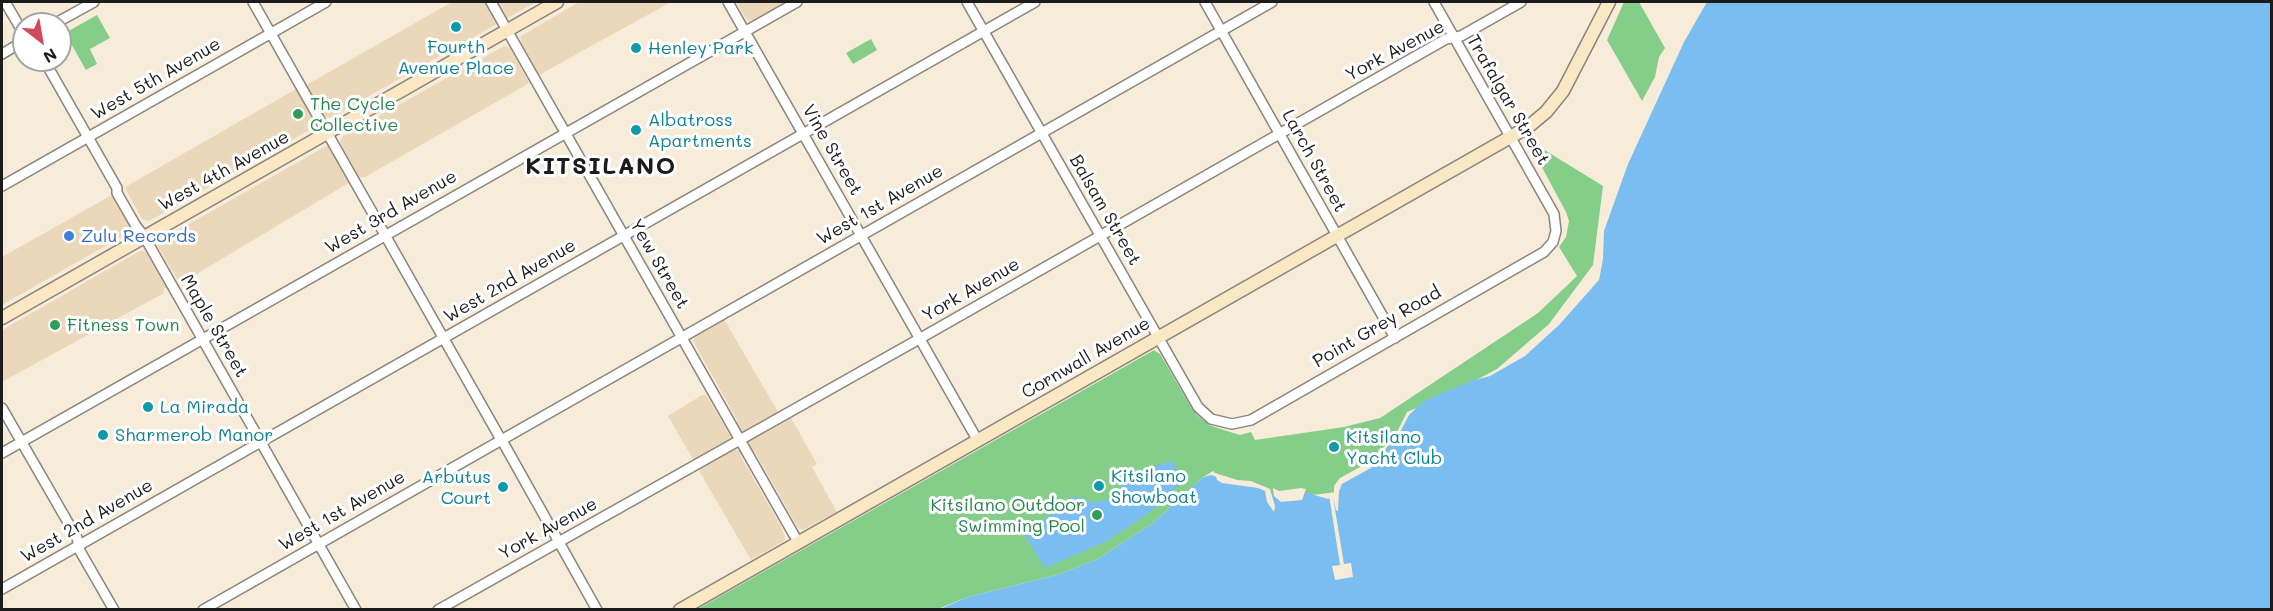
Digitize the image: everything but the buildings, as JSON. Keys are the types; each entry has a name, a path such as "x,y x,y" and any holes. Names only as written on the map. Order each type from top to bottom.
{"main road":[{"name":"West 4th Avenue","path":"2,318 557,2"},
{"path":"1511,137 1541,117 1563,91 1609,2"},
{"name":"Cornwall Avenue","path":"680,609 1511,137"}],"street":[{"path":"72,14 94,2"},
{"path":"253,2 597,609"},
{"name":"West 5th Avenue","path":"2,186 326,2"},
{"name":"Yew Street","path":"491,2 798,542"},
{"name":"Vine Street","path":"728,2 978,441"},
{"name":"West 3rd Avenue","path":"2,453 797,2"},
{"name":"Balsam Street","path":"967,2 1200,410 1211,419 1225,423"},
{"name":"West 2nd Avenue","path":"2,589 1035,2"},
{"name":"Larch Street","path":"1205,2 1395,338"},
{"name":"West 1st Avenue","path":"203,609 1272,2"},
{"name":"Trafalgar Street","path":"1434,2 1554,214 1556,236 1551,247 1544,252"},
{"name":"York Avenue","path":"438,609 920,339 1446,39 1461,36 1521,2"},
{"name":"Maple Street","path":"51,72 117,188 117,193 203,338 356,609"},
{"name":"Point Grey Road","path":"1225,423 1237,424 1251,420 1544,252"},
{"path":"2,408 114,609"}],"shaded area":[{"path":"452,2 536,2 330,118 323,116 307,88 308,84"},
{"path":"579,2 671,2 539,75 521,42 521,36"},
{"path":"736,2 787,2 750,21 746,19"},
{"path":"504,46 510,48 529,82 526,85 365,177 358,177 340,141 343,136"},
{"path":"296,89 314,121 313,128 149,221 142,219 125,188 127,186"},
{"path":"328,145 352,181 185,281 183,278 178,280 158,247 159,241"},
{"path":"113,196 130,225 130,232 2,305 2,257"},
{"path":"140,251 147,254 166,287 164,293 2,382 2,330"},
{"path":"724,319 778,412 745,432 738,429 737,420 693,341 696,335"},
{"path":"702,395 706,395 732,438 694,461 668,416"},
{"path":"791,418 817,464 812,467 837,512 803,530 798,528 755,452 747,443 762,432 767,432"},
{"path":"732,448 741,451 741,457 781,526 785,538 784,541 751,560 698,469"}],"green space":[{"path":"1624,2 1639,2 1665,48 1659,57 1655,77 1642,101 1607,40"},
{"path":"97,15 110,38 90,49 97,64 86,70 72,45 72,29"},
{"path":"871,39 877,50 853,64 846,53"},
{"path":"1543,149 1603,186 1593,265 1549,324 1497,369 1448,395 1407,412 1387,452 1337,492 1271,500 1219,477 1213,471 1202,478 1153,523 1098,559 1057,575 968,597 938,609 696,610 1154,350 1160,354 1198,416 1209,425 1240,435 1251,432 1255,440 1344,427 1380,418 1538,313 1577,276 1559,247 1566,237 1569,221 1538,160"}],"water":[{"path":"1707,2 2271,2 2271,609 938,610 968,597 1057,575 1098,559 1153,523 1207,476 1211,475 1236,483 1250,483 1270,494 1273,491 1279,494 1301,491 1328,499 1334,496 1337,487 1384,453 1399,434 1409,415 1424,401 1471,381 1490,376 1525,356 1559,325 1599,280 1603,259 1604,231 1628,164 1684,42"},
{"name":"Kitsilano Outdoor Swimming Pool","path":"1172,461 1183,481 1150,512 1107,541 1045,568 1024,534 1076,496 1092,502 1106,500 1121,489 1125,475"}],"pier":[{"path":"1393,437 1376,465 1342,484 1339,491 1338,511 1333,497 1344,564 1351,563 1353,577 1335,580 1332,566 1340,565 1329,495 1334,493 1334,486 1340,478 1371,461"},
{"path":"1215,473 1237,480 1251,481 1270,489 1275,506 1274,512 1267,502 1265,491 1222,483 1217,480"},
{"path":"1273,488 1279,491 1306,489 1302,500 1281,502 1274,496"}],"place":[{"name":"Fourth Avenue Place","path":"456,27"},
{"name":"Henley Park","path":"636,48"},
{"name":"The Cycle Collective","path":"298,114"},
{"name":"Albatross Apartments","path":"636,130"},
{"name":"Zulu Records","path":"69,236"},
{"name":"Fitness Town","path":"55,325"},
{"name":"La Mirada","path":"148,407"},
{"name":"Sharmerob Manor","path":"103,435"},
{"name":"Kitsilano Yacht Club","path":"1334,447"},
{"name":"Kitsilano Showboat","path":"1099,486"},
{"name":"Arbutus Court","path":"503,487"},
{"name":"Kitsilano Outdoor Swimming Pool","path":"1097,515"}],"district":[{"name":"KITSILANO","path":"601,167"}]}
